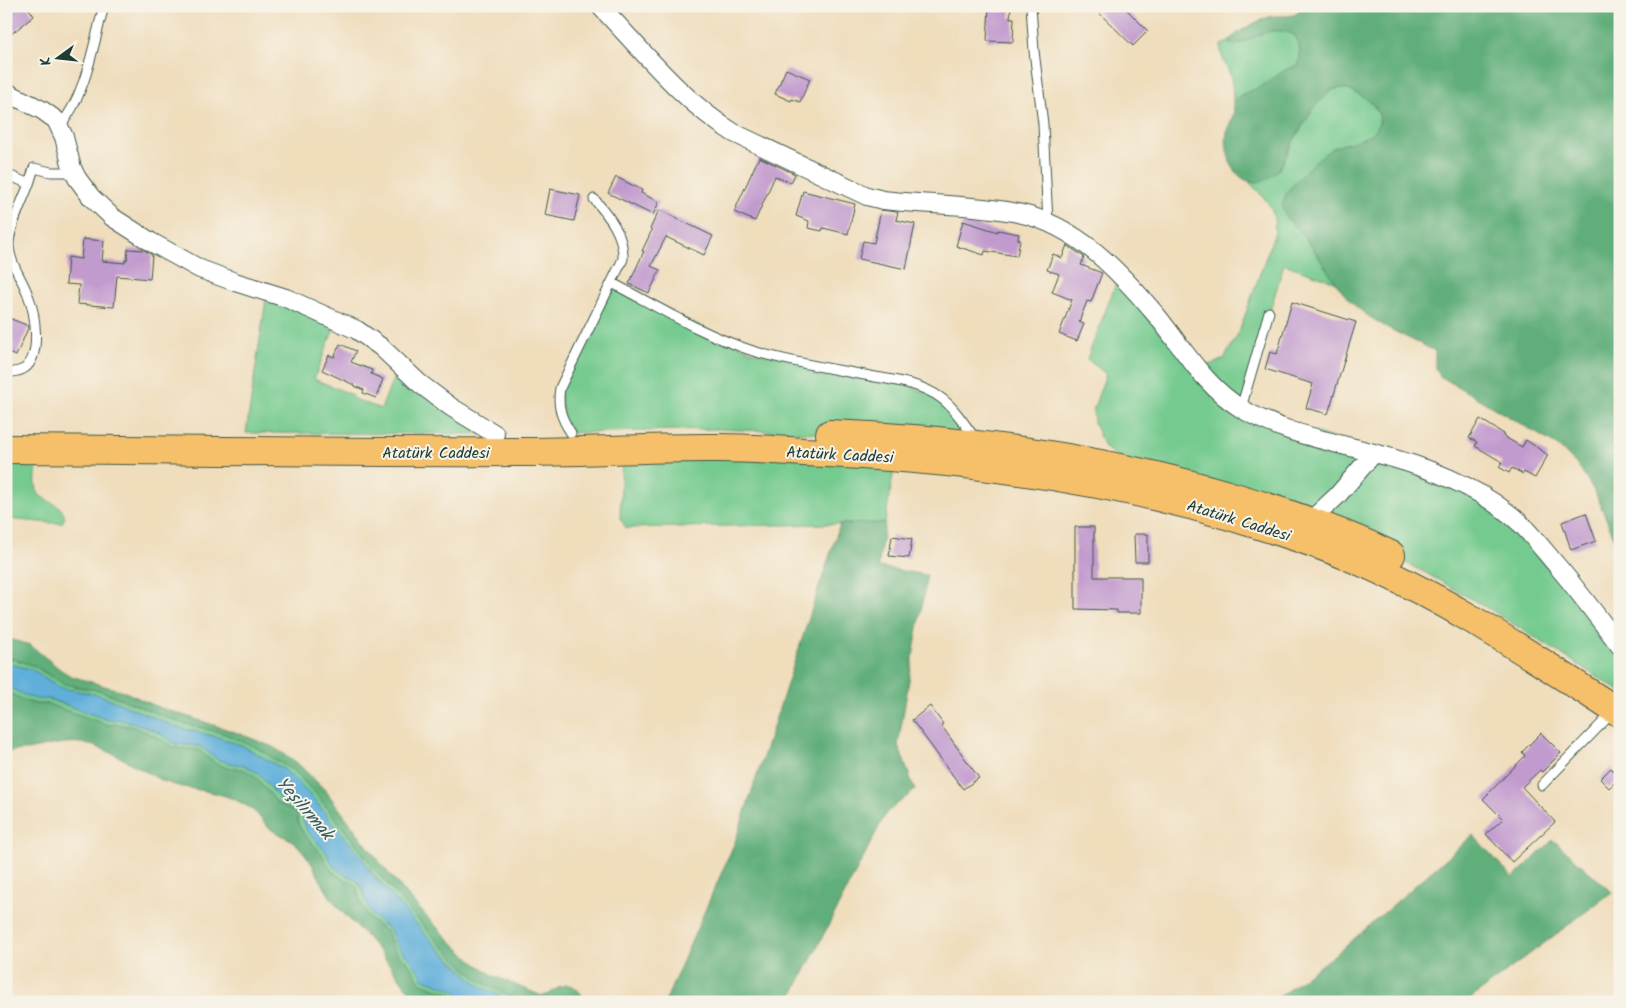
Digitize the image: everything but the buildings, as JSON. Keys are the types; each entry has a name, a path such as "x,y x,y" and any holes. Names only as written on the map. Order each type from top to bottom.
{"highway":[{"name":"Atatürk Caddesi","path":"6,431 495,434 716,429 842,434 980,445 1048,454 1136,470 1195,485 1310,521 1359,540 1426,573 1491,610 1618,705"},
{"name":"Atatürk Caddesi","path":"6,449 487,452 718,448 910,458 1046,475 1130,490 1192,505 1275,530 1351,557 1417,588 1618,705"}],"street":[{"path":"600,6 698,108 734,133 868,196 890,200 1011,212 1048,222 1079,240 1105,259 1124,277 1189,359 1216,389 1240,408 1265,421 1289,430 1432,471 1458,483 1501,508 1521,524 1544,550 1620,646"},
{"path":"6,92 42,110 56,120 60,126 74,172 83,187 112,217 151,242 200,269 286,298 357,330 381,347 419,383 451,407 495,434"},
{"path":"1310,521 1337,496 1374,453"}],"lane":[{"path":"60,126 70,115 82,87 104,6"},
{"path":"1032,6 1034,51 1043,124 1048,222"},
{"path":"6,373 24,368 32,357 35,327 32,306 13,264 9,248 9,238 34,168 51,172 74,172"},
{"path":"6,174 29,184"},
{"path":"571,433 563,421 559,409 560,388 621,265 623,254 616,228 611,218 594,199"},
{"path":"612,283 707,333 751,350 790,361 924,388 942,398 957,414 980,445"},
{"path":"1240,408 1269,312"},
{"path":"1542,785 1618,705"}],"green space":[{"path":"1301,6 1620,6 1620,552 1595,492 1578,466 1558,446 1440,376 1435,367 1435,351 1386,327 1359,309 1343,293 1302,233 1286,217 1283,208 1285,196 1296,181 1312,165 1333,148 1364,138 1377,129 1380,122 1379,114 1372,104 1346,89 1332,90 1320,100 1308,116 1277,171 1264,180 1257,182 1244,179 1234,169 1228,154 1226,139 1233,115 1233,103 1243,94 1262,86 1285,70 1296,66 1300,60 1300,47 1294,35 1279,31 1265,33 1235,45 1228,42 1253,24 1269,17 1295,14"},
{"path":"1279,30 1290,33 1297,40 1300,54 1298,63 1262,86 1239,97 1233,103 1231,79 1222,57 1221,45 1228,42 1235,45 1266,32"},
{"path":"1341,88 1360,95 1373,105 1379,115 1377,126 1369,135 1330,150 1312,165 1286,193 1286,218 1302,233 1336,282 1284,264 1241,408 1394,458 1501,508 1620,646 1620,691 1491,610 1426,573 1359,540 1136,470 1104,447 1094,423 1093,410 1106,374 1087,359 1120,273 1189,359 1210,365 1224,359 1239,332 1275,232 1275,223 1271,209 1265,199 1249,182 1257,182 1282,164 1291,145 1315,106 1332,90"},
{"path":"612,283 751,351 899,382 942,398 980,445 842,434 716,429 571,433 563,421 560,388"},
{"path":"267,292 337,321 314,379 353,395 352,398 381,409 399,364 495,434 246,433"},
{"path":"6,449 41,449 36,475 37,490 43,498 60,508 65,517 62,523 6,519"},
{"path":"622,450 896,457 885,523 626,528 620,518"},
{"path":"885,523 878,567 927,575 898,745 915,790 886,813 789,1002 665,1002 735,842 840,524"},
{"path":"6,638 30,645 71,676 125,692 158,707 238,733 273,747 295,761 325,790 385,869 424,914 474,962 494,976 542,996 548,995 565,985 573,986 579,991 585,1002 522,1002 475,977 438,942 402,902 316,794 295,772 255,747 222,733 178,722 101,691 63,684 35,666 6,658"},
{"path":"6,658 35,666 44,673 75,687 101,691 178,722 222,733 255,746 288,767 316,794 402,902 438,942 461,962 466,970 522,1002 513,1002 483,988 463,973 458,965 435,945 398,905 312,797 285,770 243,746 221,738 176,727 100,695 61,688 33,670 6,663"},
{"path":"6,687 32,697 48,699 108,720 118,719 138,724 158,732 176,744 200,746 212,755 229,763 244,765 258,773 281,800 300,809 303,814 303,822 326,852 333,866 356,879 381,923 390,930 397,946 410,958 424,979 454,990 467,1002 460,1002 452,994 421,983 407,961 398,955 393,948 387,932 369,918 360,901 357,888 353,883 341,878 330,869 322,854 303,834 298,823 298,815 294,811 278,804 266,789 236,767 228,768 216,764 199,750 175,748 137,728 118,724 108,725 48,704 37,704 27,701 6,692"},
{"path":"6,692 31,703 48,704 108,725 118,724 137,728 175,748 199,750 216,764 228,768 243,769 255,776 278,804 296,812 298,823 304,834 322,854 330,869 341,878 353,883 357,888 360,901 369,918 387,932 393,948 398,955 407,961 421,983 452,994 460,1002 419,1002 374,945 335,903 299,847 268,827 250,808 232,798 207,791 177,786 163,781 103,749 81,743 63,743 6,753"},
{"path":"1473,835 1513,878 1553,840 1612,892 1466,1002 1272,1002 1346,946"}],"water":[{"name":"Yeşilırmak","path":"6,663 33,670 61,688 100,695 176,727 221,738 243,746 285,770 312,797 362,858 371,873 435,945 483,988 513,1002 467,1002 454,990 424,979 410,958 397,946 390,930 372,915 362,887 356,879 343,874 333,866 326,852 307,831 300,809 281,800 258,773 244,765 218,760 200,746 176,744 158,732 138,724 118,719 109,720 49,699 32,698 6,687"}]}
